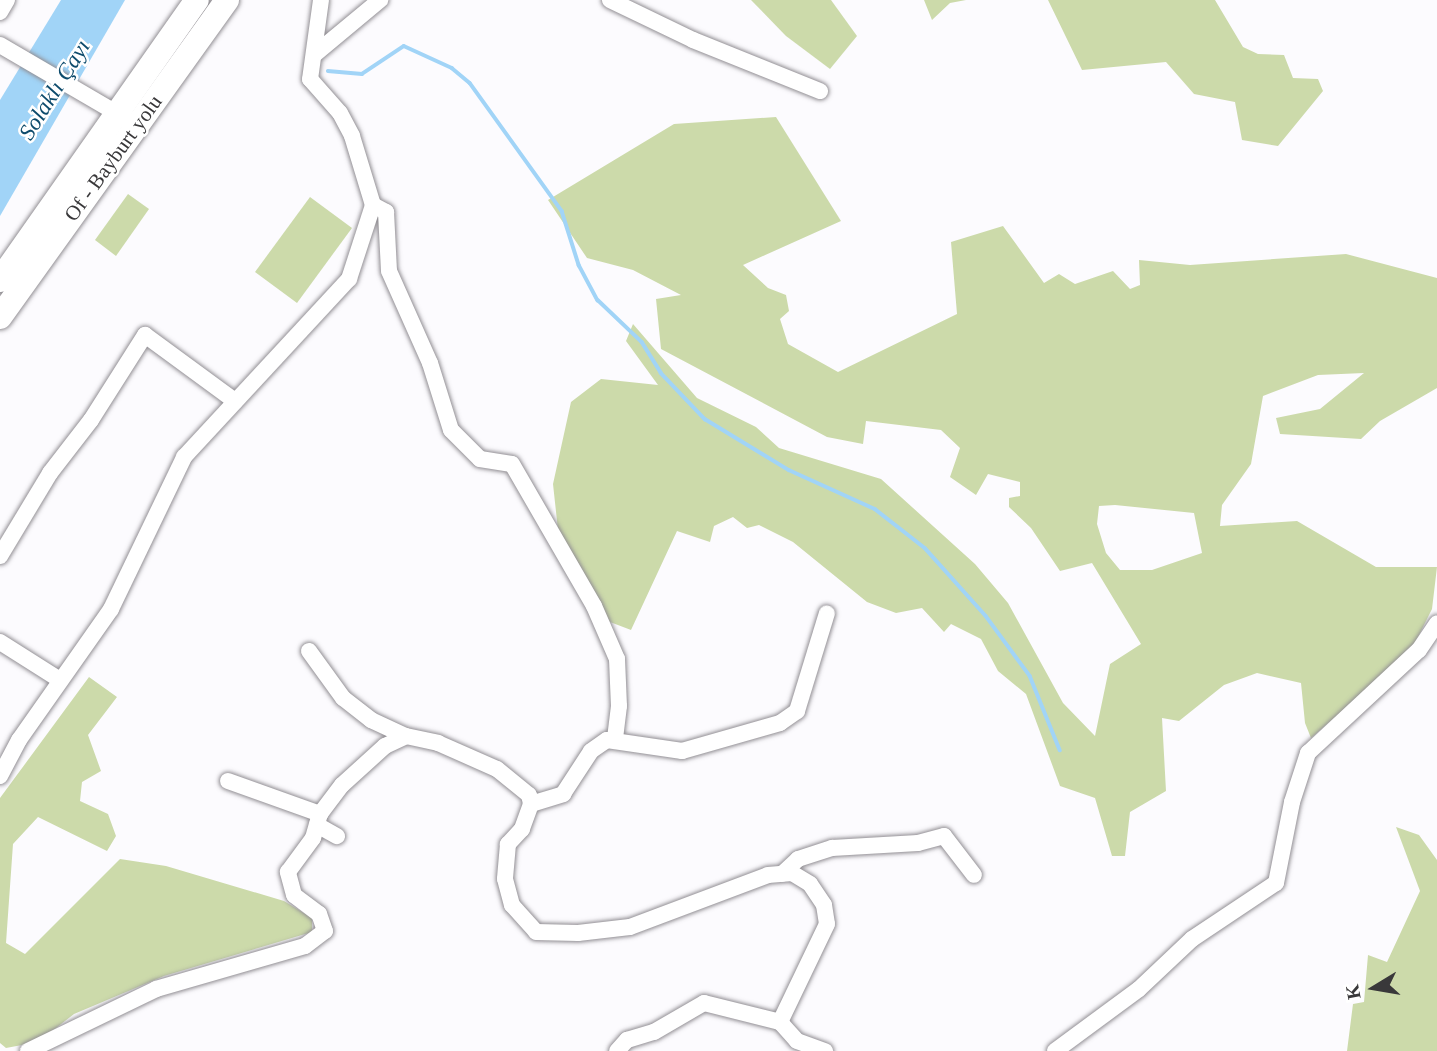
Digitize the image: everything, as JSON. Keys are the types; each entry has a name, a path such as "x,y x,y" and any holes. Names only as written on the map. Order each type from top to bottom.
{"highway":[{"name":"Of - Bayburt yolu","path":"0,280 120,115 197,0"},
{"name":"Of - Bayburt yolu","path":"0,317 120,115 226,0"}],"street":[{"path":"0,12 7,0"},
{"path":"0,776 60,680 111,609 184,457 349,279 373,205 352,136 340,113 310,79 321,0"},
{"path":"315,54 380,0"},
{"path":"610,0 693,40 820,91"},
{"path":"4,47 120,115"},
{"path":"373,205 386,212 389,271 430,363 451,430 480,459 512,464 534,495 594,606 617,659 620,706 615,740"},
{"path":"0,556 50,473 91,420 145,335 235,401"},
{"path":"531,804 563,794 591,751 607,740 660,751 682,751 780,723 797,711 827,613"},
{"path":"1055,1051 1139,989 1226,914 1276,883 1292,802 1308,753 1419,650 1437,623"},
{"path":"0,642 60,680"},
{"path":"309,651 343,698 371,720 406,736 438,743 497,769 529,795 531,804 522,829 508,844 505,879 512,905 536,932 578,933 630,927 782,874 792,873 810,884 824,905 827,924 780,1022"},
{"path":"28,1051 156,989 305,946 325,931 319,914 294,895 288,872 313,838 318,820 342,785 376,754 406,736"},
{"path":"228,781 318,820 337,836"},
{"path":"782,874 797,859 832,848 918,843 944,836 974,875"},
{"path":"617,1051 627,1040 654,1032 704,1003 780,1022 797,1041 825,1051"}],"green space":[{"path":"751,0 831,0 857,36 830,69 786,36"},
{"path":"924,0 966,0 950,3 932,20"},
{"path":"1048,0 1215,0 1243,47 1258,54 1284,55 1293,78 1318,79 1323,91 1278,146 1242,140 1235,102 1194,94 1166,62 1082,70"},
{"path":"776,117 841,221 743,265 768,288 786,295 789,311 780,319 788,344 838,372 957,314 951,242 1003,226 1044,283 1059,274 1075,284 1113,271 1130,289 1140,285 1139,260 1190,265 1346,254 1437,278 1437,388 1380,421 1361,439 1280,434 1276,418 1320,409 1364,373 1318,375 1263,396 1251,464 1222,505 1220,526 1297,521 1376,567 1437,567 1432,609 1411,651 1311,738 1305,723 1301,683 1257,673 1224,685 1179,721 1162,718 1166,791 1130,812 1125,856 1112,856 1095,798 1060,786 1026,694 998,671 981,639 951,624 944,632 922,608 896,613 867,602 793,542 759,525 747,528 733,517 714,526 710,542 677,531 631,630 610,622 558,530 553,484 571,402 601,379 658,385 626,341 633,324 697,398 756,427 779,448 881,479 975,564 1008,603 1063,703 1095,736 1110,664 1141,644 1092,563 1060,571 1031,528 1009,507 1009,498 1020,496 1020,482 988,474 976,495 950,477 960,448 941,430 866,421 863,444 827,437 661,349 656,299 681,295 633,270 587,258 548,200 674,124","holes":["1115,505 1194,513 1202,553 1152,570 1120,570 1106,553 1097,524 1099,506"]},
{"path":"128,194 149,209 116,256 95,240"},
{"path":"310,197 352,228 297,303 255,272"},
{"path":"89,677 117,697 88,735 101,771 82,782 80,801 108,814 116,836 107,851 38,817 13,844 6,943 25,954 120,859 166,866 284,901 312,918 312,932 164,976 74,1014 38,1042 6,1048 0,1043 0,798"},
{"path":"1396,827 1419,835 1437,860 1437,1051 1347,1051 1353,1004 1364,1002 1368,955 1387,962 1420,891"}],"water":[{"name":"Solaklı Çayı","path":"61,0 125,0 0,216 0,100"}],"waterway":[{"path":"328,71 362,74 404,46 452,68 470,83 562,211 579,265 598,300 642,342 661,373 705,419 789,470 875,509 925,548 986,616 1030,676 1060,750"}]}
